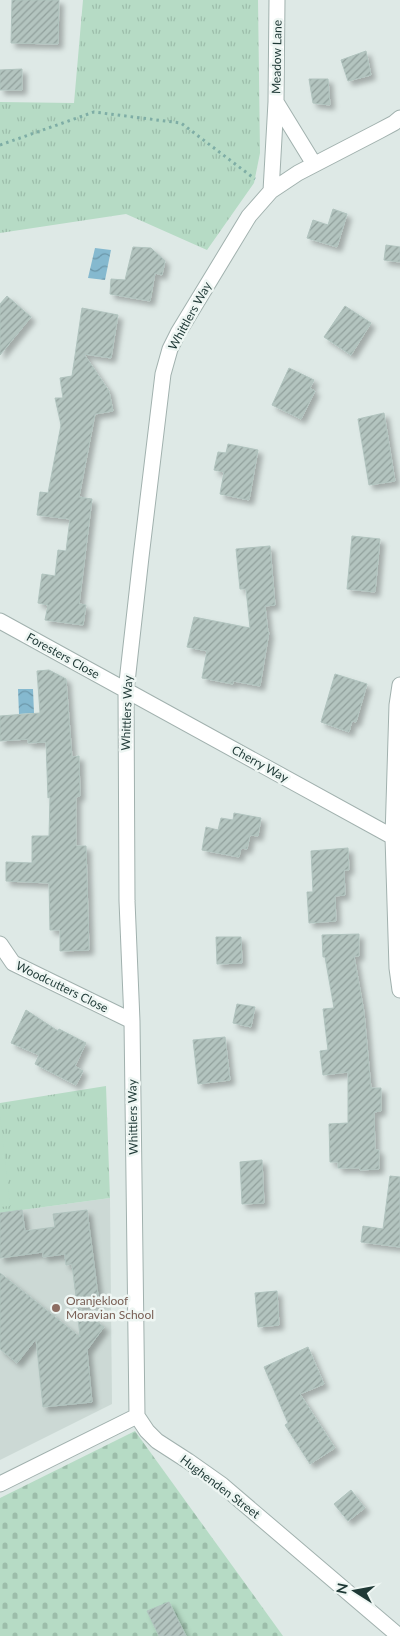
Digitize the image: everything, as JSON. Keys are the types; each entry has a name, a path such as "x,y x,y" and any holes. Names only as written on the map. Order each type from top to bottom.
{"street":[{"name":"Meadow Lane","path":"277,0 276,102 314,164"},
{"path":"271,191 276,102"},
{"name":"Whittlers Way","path":"138,1416 132,1021 127,901 126,690 166,362 178,333 248,216 271,191 298,173 380,132 400,118"},
{"name":"Foresters Close","path":"0,621 126,690"},
{"path":"400,685 393,837 397,968 400,990"},
{"name":"Cherry Way","path":"126,690 393,837"},
{"name":"Woodcutters Close","path":"0,944 13,963 132,1021"},
{"path":"0,1484 138,1416"},
{"name":"Hughenden Street","path":"138,1416 146,1431 157,1441 222,1485 399,1636"}],"path":[{"path":"0,145 94,112 181,123 271,191"}],"shaded area":[{"name":"Oranjekloof Moravian School","path":"110,1198 112,1404 0,1460 0,1213"}],"green space":[{"path":"83,0 258,0 260,153 254,183 207,250 126,214 0,233 0,102 74,103"},
{"path":"106,1086 110,1198 0,1213 0,1103"},
{"path":"0,1116 10,1206 0,1207"},
{"path":"135,1431 283,1636 0,1636 0,1498"}],"water":[{"path":"95,248 111,250 105,280 88,278"},
{"path":"18,689 33,689 34,713 19,714"}],"building":[{"path":"12,0 59,0 58,44 11,43"},
{"path":"366,51 371,75 348,81 341,60"},
{"path":"22,69 22,90 0,90 0,70"},
{"path":"309,79 328,79 330,105 313,103"},
{"path":"333,209 347,214 337,247 307,238 313,220 328,225"},
{"path":"386,245 400,247 400,262 384,260"},
{"path":"133,247 151,248 165,261 162,275 155,273 150,301 110,294 111,279 125,280"},
{"path":"7,296 31,317 0,355 0,304"},
{"path":"345,306 371,323 351,355 324,337"},
{"path":"82,308 118,315 111,358 84,354 109,391 113,411 95,414 79,497 92,499 79,604 86,605 83,625 45,620 48,605 38,603 42,574 55,576 58,550 66,551 70,519 37,515 40,492 48,493 61,425 55,398 63,398 60,378 72,376"},
{"path":"289,368 314,380 310,388 315,391 301,419 272,405"},
{"path":"384,413 395,481 369,485 358,419"},
{"path":"228,444 258,450 249,500 220,494 224,472 214,470 218,452 226,453"},
{"path":"352,536 380,539 375,592 347,589"},
{"path":"270,546 275,605 265,606 269,632 260,686 233,681 233,684 202,678 207,651 187,647 194,617 250,628 246,589 240,589 236,549"},
{"path":"49,670 66,679 72,757 79,756 80,796 76,797 76,846 86,846 89,950 60,951 60,930 50,930 49,883 6,881 6,862 32,863 32,836 49,836 50,797 48,798 46,742 28,743 28,739 0,741 0,716 40,713 37,671"},
{"path":"335,674 367,684 356,722 352,721 349,732 321,722"},
{"path":"234,813 261,818 258,836 250,835 247,849 241,848 239,857 202,850 206,827 218,830 221,818 233,820"},
{"path":"348,848 349,870 344,870 345,895 335,896 336,921 309,923 307,892 313,892 311,851"},
{"path":"359,934 359,956 354,956 364,1012 371,1088 381,1088 381,1111 374,1112 375,1150 379,1150 379,1169 360,1170 360,1168 338,1168 338,1162 330,1162 329,1124 348,1123 348,1072 323,1075 320,1051 328,1050 323,1009 334,1008 325,957 323,957 322,935"},
{"path":"216,937 241,937 242,963 217,964"},
{"path":"237,1004 255,1007 251,1027 233,1023"},
{"path":"26,1010 58,1031 59,1029 86,1043 75,1066 83,1071 76,1085 35,1064 39,1055 11,1043"},
{"path":"225,1037 230,1080 198,1084 193,1040"},
{"path":"262,1160 264,1203 242,1204 240,1162"},
{"path":"390,1176 400,1177 400,1247 361,1242 363,1226 383,1229"},
{"path":"22,1210 25,1231 55,1227 53,1214 87,1210 99,1303 77,1305 72,1264 66,1265 65,1254 43,1257 43,1252 0,1258 0,1213"},
{"path":"0,1273 80,1337 77,1307 104,1327 87,1350 92,1402 43,1407 36,1339 17,1363 0,1349"},
{"path":"277,1291 279,1325 258,1327 255,1293"},
{"path":"308,1347 324,1384 300,1394 335,1448 310,1464 285,1425 288,1423 264,1367"},
{"path":"351,1490 365,1508 348,1521 334,1504"},
{"path":"169,1602 186,1636 159,1636 147,1611"}],"place":[{"name":"Oranjekloof Moravian School","path":"56,1308"}]}
